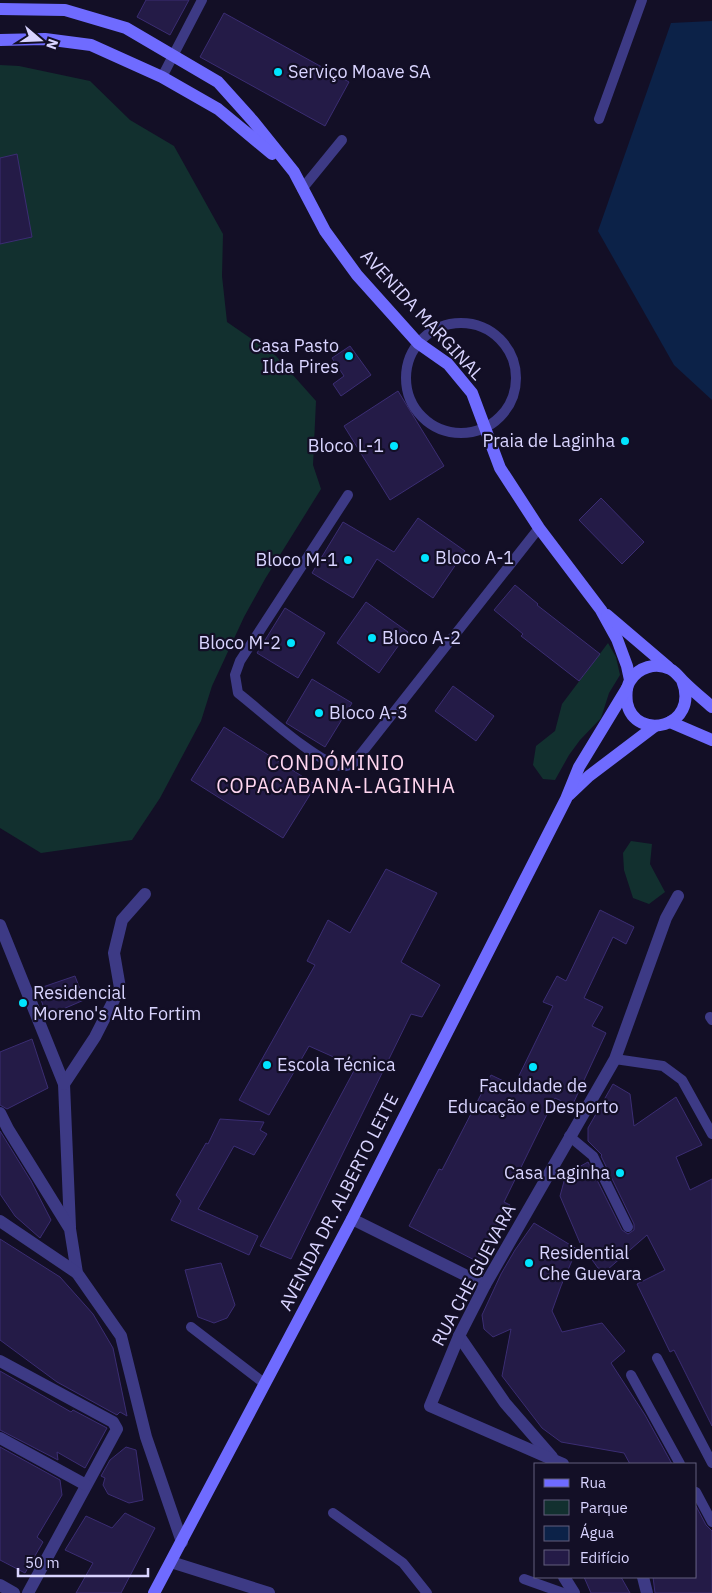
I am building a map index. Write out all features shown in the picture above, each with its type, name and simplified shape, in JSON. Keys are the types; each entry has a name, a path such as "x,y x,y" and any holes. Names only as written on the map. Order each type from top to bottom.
{"street":[{"name":"AVENIDA MARGINAL","path":"0,9 64,10 126,28 218,82 253,121 294,172 325,231 357,275 418,343 448,364 472,393 500,468 539,528 601,610 617,639 627,666 628,684"},
{"name":"AVENIDA MARGINAL","path":"0,40 45,38 92,45 162,77 218,109 294,172"},
{"name":"AVENIDA MARGINAL","path":"601,610 670,669"},
{"path":"682,680 686,690 686,699 678,717 670,722 655,726 638,720 632,714 628,706 628,684 636,673 652,666 670,669 712,707"},
{"name":"AVENIDA DR. ALBERTO LEITE","path":"154,1593 352,1219 566,799 579,766 628,684"},
{"path":"670,722 712,740"},
{"name":"AVENIDA DR. ALBERTO LEITE","path":"566,799 589,776 655,726"},
{"path":"64,1084 95,1037 120,988 114,953 122,920 145,894"},
{"name":"RUA CHE GUEVARA","path":"559,1462 430,1406 459,1336 485,1285 615,1059 666,918 678,896"},
{"path":"0,925 64,1084 70,1229 77,1273"},
{"path":"0,1113 70,1229"},
{"path":"352,1219 485,1285"},
{"path":"0,1221 77,1273 121,1336 146,1438 182,1542"},
{"path":"459,1336 505,1403 559,1462"},
{"path":"0,1361 113,1422 117,1429 28,1593"},
{"path":"0,1438 86,1485"},
{"path":"171,1562 268,1593"},
{"path":"565,1578 574,1593"},
{"path":"643,1578 647,1593"},
{"path":"0,1585 14,1593"}],"lane":[{"path":"162,77 202,0"},
{"path":"599,119 642,0"},
{"path":"302,189 342,140"},
{"path":"458,322 473,324 491,331 505,344 514,361 517,381 506,411 486,427 460,434 439,430 422,419 410,402 406,382 408,361 418,343 430,332 458,322"},
{"path":"348,495 240,661 235,675 238,693 312,752 335,765 344,767 352,764 539,528"},
{"path":"615,1059 663,1066 682,1080 712,1134"},
{"path":"570,1136 593,1156 628,1227"},
{"path":"191,1326 264,1383"},
{"path":"657,1358 712,1463"},
{"path":"631,1374 679,1463"},
{"path":"697,1494 712,1522"},
{"path":"333,1513 403,1563 427,1593"},
{"path":"524,1579 563,1593"}],"green space":[{"path":"0,65 19,66 90,81 130,120 174,146 223,234 222,276 227,322 276,356 316,401 313,465 321,489 265,579 244,617 212,686 201,721 160,798 132,840 41,853 0,828"},
{"path":"608,643 616,657 620,675 609,693 601,718 580,740 555,780 543,779 533,765 536,746 555,731 562,704"},
{"path":"631,841 652,844 650,864 665,892 649,904 633,898 624,870 623,853"}],"water":[{"path":"712,21 712,400 674,365 598,231 671,23"}],"building":[{"path":"146,0 189,0 170,35 137,17"},
{"name":"Serviço Moave SA","path":"224,13 349,82 325,126 200,57"},
{"path":"17,154 32,237 0,244 0,158"},
{"path":"350,346 371,375 341,396 333,384 344,376 332,358"},
{"name":"Bloco L-1","path":"398,391 444,466 390,500 344,426"},
{"path":"601,498 644,542 622,564 579,520"},
{"path":"418,518 465,551 433,598 377,559 353,598 312,573 343,522 394,552"},
{"path":"515,585 537,605 600,654 579,681 521,636 523,634 494,610"},
{"name":"Bloco A-2","path":"366,602 408,632 379,673 337,643"},
{"name":"Bloco M-2","path":"285,608 325,633 298,678 257,653"},
{"name":"Bloco A-3","path":"312,679 352,703 325,747 286,723"},
{"path":"453,686 494,716 476,741 435,711"},
{"path":"224,727 316,785 283,838 191,780"},
{"path":"386,869 437,893 401,962 440,985 422,1017 411,1014 291,1259 260,1246 356,1067 309,1046 269,1115 239,1100 315,965 307,961 328,920 350,933"},
{"path":"600,910 634,927 626,944 613,937 584,998 603,1007 592,1026 606,1033 572,1106 555,1098 504,1202 510,1205 480,1263 409,1226 439,1169 442,1170 491,1075 514,1086 553,1006 543,1002 557,976 566,981"},
{"path":"75,976 84,1000 47,1016 37,989"},
{"path":"32,1039 48,1088 7,1109 0,1105 0,1052"},
{"path":"613,1084 630,1094 634,1126 676,1097 702,1145 676,1157 690,1190 712,1179 712,1426 674,1350 670,1352 637,1284 665,1270 647,1235 607,1270 598,1268 580,1243 560,1196 566,1174 588,1162 622,1230 628,1234 634,1230 634,1224 602,1155 588,1141 588,1128"},
{"path":"220,1119 264,1122 260,1130 267,1134 254,1155 234,1146 198,1209 258,1236 249,1255 171,1220 181,1201 176,1195 206,1143 208,1144"},
{"path":"0,1131 31,1181 51,1220 40,1238 15,1216 0,1194"},
{"path":"534,1223 577,1249 552,1311 562,1332 602,1323 625,1351 611,1363 645,1415 671,1463 629,1463 624,1453 561,1442 542,1428 502,1376 511,1329 493,1337 484,1329 482,1315 501,1274"},
{"path":"0,1239 60,1277 93,1314 113,1348 127,1416 120,1412 117,1415 57,1382 0,1340"},
{"path":"221,1263 235,1305 227,1318 214,1323 198,1317 185,1270"},
{"path":"0,1371 71,1412 73,1410 107,1428 85,1468 57,1452 58,1460 0,1430"},
{"path":"0,1447 60,1480 62,1495 37,1537 43,1542 25,1573 0,1560"},
{"path":"126,1447 136,1450 143,1500 129,1503 108,1494 103,1485 105,1478 101,1476 110,1460"},
{"path":"697,1508 706,1525 712,1531 712,1593 655,1593 653,1578 697,1578"},
{"path":"125,1513 155,1528 121,1593 76,1593 93,1563 65,1550 86,1516 112,1528"},
{"path":"584,1578 622,1578 630,1593 591,1593"}],"place":[{"name":"Serviço Moave SA","path":"278,72"},
{"name":"Casa Pasto Ilda Pires","path":"349,356"},
{"name":"Praia de Laginha","path":"625,441"},
{"name":"Bloco L-1","path":"394,446"},
{"name":"Bloco A-1","path":"425,558"},
{"name":"Bloco M-1","path":"348,560"},
{"name":"Bloco A-2","path":"372,638"},
{"name":"Bloco M-2","path":"291,643"},
{"name":"Bloco A-3","path":"319,713"},
{"name":"Residencial Moreno's Alto Fortim","path":"23,1003"},
{"name":"Escola Técnica","path":"267,1065"},
{"name":"Faculdade de Educação e Desporto","path":"533,1067"},
{"name":"Casa Laginha","path":"620,1173"},
{"name":"Residential Che Guevara","path":"529,1263"}],"district":[{"name":"CONDÓMINIO COPACABANA-LAGINHA","path":"336,774"}]}
